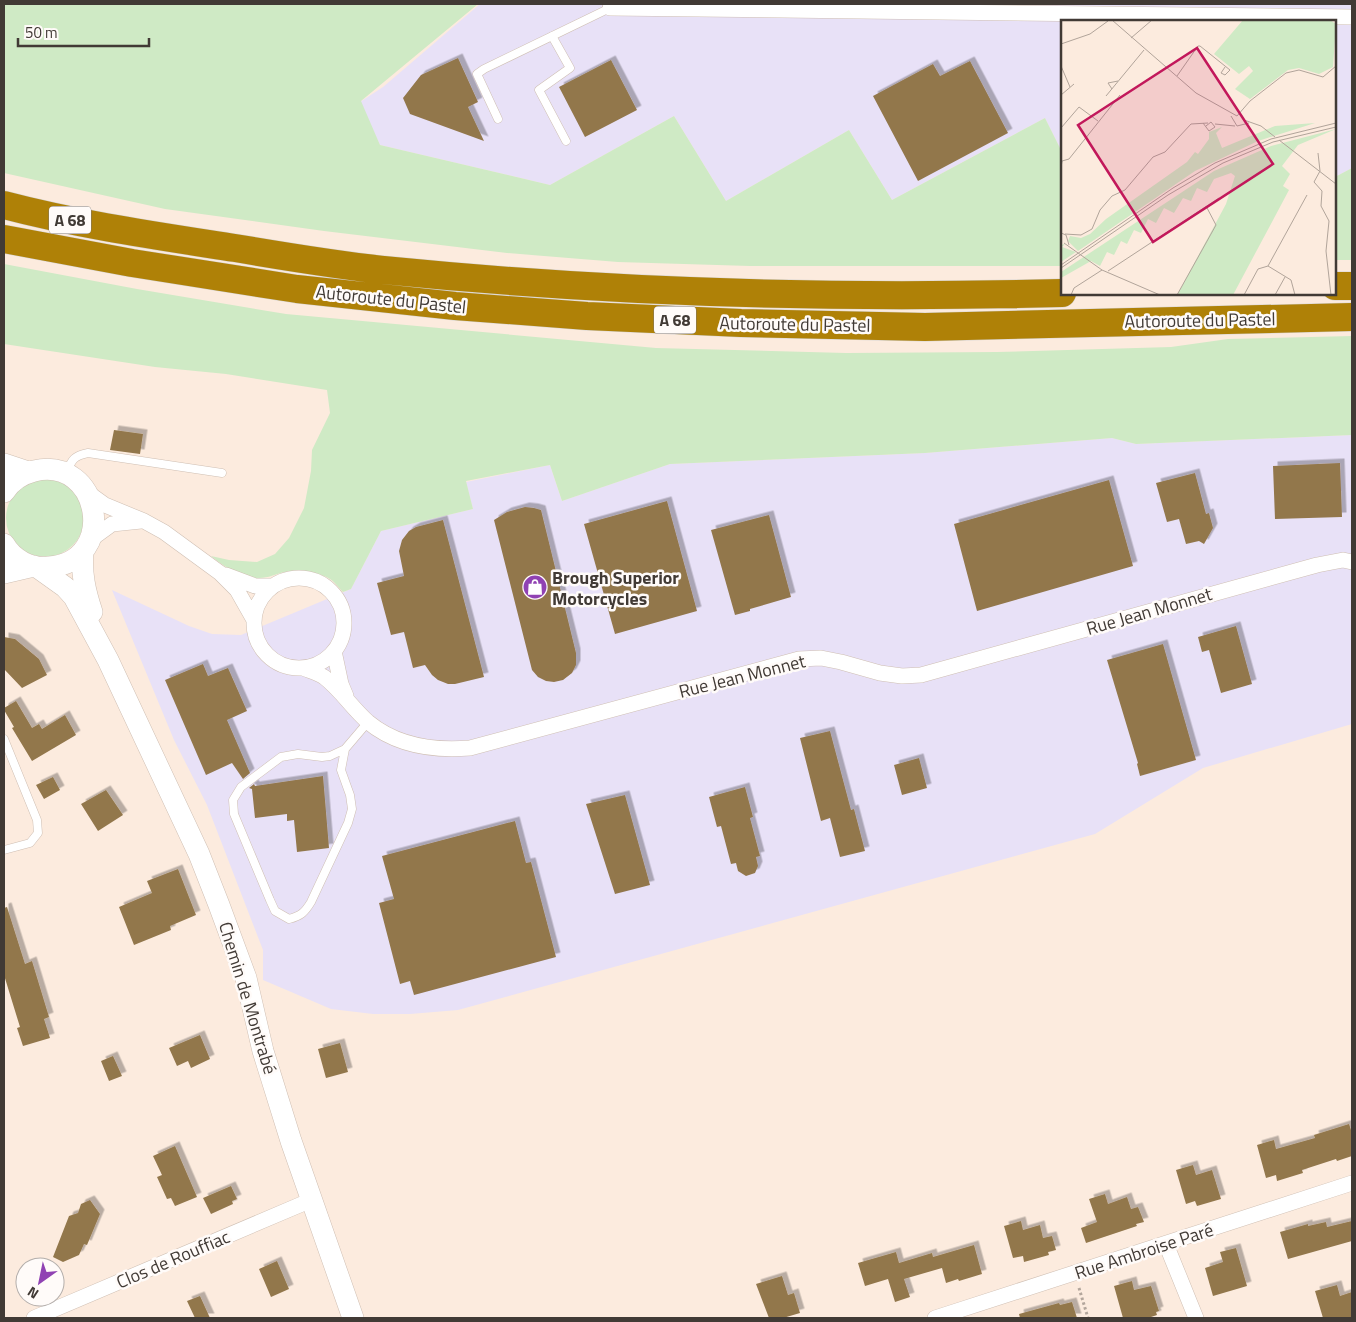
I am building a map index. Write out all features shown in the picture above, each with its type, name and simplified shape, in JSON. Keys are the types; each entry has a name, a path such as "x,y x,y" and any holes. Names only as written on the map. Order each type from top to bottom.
{"highway":[{"name":"Autoroute du Pastel","path":"4,205 138,233 393,271 626,288 792,295 1061,293"},
{"name":"Autoroute du Pastel","path":"4,239 132,263 297,289 454,306 588,316 741,323 925,327 1352,317"},
{"path":"1336,286 1352,286"}],"street":[{"path":"610,8 752,7 1352,17"},
{"path":"4,464 28,472"},
{"path":"4,492 12,482 28,472 51,470 74,478 87,492 106,505 144,521 180,543 220,572 237,590 254,620"},
{"name":"Chemin de Montrabé","path":"87,492 94,511 93,530 86,545 82,565 84,589 108,660"},
{"path":"4,573 35,567 45,568 62,565 77,557 86,545 112,524 144,521"},
{"name":"Chemin de Montrabé","path":"4,544 23,563 35,567 66,586 74,597 108,660 199,854 246,978 263,1050 280,1105 353,1318"},
{"name":"Rue Jean Monnet","path":"303,668 322,676 368,722 392,737 417,746 445,750 470,748 799,659 821,658 880,673 902,676 921,675 1317,564 1343,560 1352,562"},
{"path":"220,572 254,586 273,586 295,578 307,579 323,585 336,596 344,618 344,630 334,651 320,663 303,668 292,667 281,664 264,651 255,631 254,620 260,601 273,586"},
{"name":"Rue Jean Monnet","path":"334,651 341,684 348,700"},
{"name":"Rue Ambroise Paré","path":"935,1318 1352,1184"},
{"name":"Clos de Rouffiac","path":"34,1318 312,1201"},
{"path":"1166,1244 1196,1318"}],"lane":[{"path":"498,119 476,74 610,8"},
{"path":"552,36 570,68 540,90 566,141"},
{"path":"66,474 72,459 80,454 88,453 222,472"},
{"path":"345,749 341,770 350,795 352,809 348,823 311,902 304,913 289,919 275,910 270,900 237,820 233,800 241,787 281,757 298,754 330,756 345,749 368,722"},
{"path":"4,739 37,820 38,833 30,843 4,850"}],"path":[{"path":"1074,1273 1088,1318"}],"shaded area":[{"path":"480,4 1352,4 1352,168 1336,176 1336,20 1061,20 1061,150 1045,118 892,200 849,130 726,201 674,116 550,185 380,145 360,102 383,87"},
{"path":"1352,435 1352,724 1203,768 1095,834 458,1010 410,1014 373,1014 331,1009 263,980 263,950 207,805 174,740 112,590 189,626 212,634 241,635 351,589 381,531 473,509 466,482 550,465 562,501 670,464 925,453 1112,438 1136,444"}],"green space":[{"path":"4,4 478,4 361,101 380,145 550,185 674,116 726,201 849,130 892,200 1045,118 1061,150 1061,266 750,266 618,262 507,253 324,231 165,209 4,173"},
{"path":"1352,168 1352,260 1336,260 1336,176"},
{"path":"4,264 286,314 656,348 846,353 997,352 1171,347 1228,339 1352,336 1352,435 1136,444 1112,438 925,453 670,464 562,501 550,465 466,481 473,509 381,531 351,589 343,592 330,579 314,573 290,571 266,577 252,578 233,571 211,556 229,560 257,562 275,554 289,538 304,508 311,471 312,450 330,413 327,390 226,374 155,367 4,344"},
{"path":"45,479 60,482 77,496 81,503 84,518 81,533 67,550 60,554 45,557 30,554 13,540 9,533 6,518 9,503 23,486 30,482"}],"building":[{"path":"458,58 478,102 468,107 484,141 410,114 403,98 421,75"},
{"path":"611,60 637,110 585,137 559,87"},
{"path":"970,61 1008,133 918,181 873,96 933,64 940,76"},
{"path":"114,430 143,434 140,454 110,450"},
{"path":"1340,463 1342,517 1275,519 1273,466"},
{"path":"1195,473 1206,514 1209,513 1213,528 1204,544 1199,541 1186,544 1179,519 1167,522 1156,483"},
{"path":"1109,480 1133,566 977,611 954,524"},
{"path":"667,501 697,611 615,634 584,524"},
{"name":"Brough Superior Motorcycles","path":"525,507 541,510 576,653 576,665 572,673 563,680 554,682 538,677 532,670 494,520 507,512"},
{"path":"769,515 791,597 735,615 711,530"},
{"path":"443,520 484,677 455,684 448,684 438,680 425,665 413,668 404,632 391,635 377,583 404,576 399,551 402,540 409,531 416,527"},
{"path":"1236,626 1252,684 1221,693 1209,650 1202,652 1198,637"},
{"path":"4,637 15,639 39,659 47,675 22,688 4,669"},
{"path":"1163,644 1196,760 1140,776 1138,763 1107,660"},
{"path":"203,664 208,676 228,668 247,711 227,720 250,773 243,779 232,763 206,775 165,680"},
{"path":"16,701 32,728 39,724 42,729 65,715 76,735 32,761 12,728 14,727 4,710 4,708"},
{"path":"830,731 851,810 854,809 865,851 840,857 830,818 821,821 800,738"},
{"path":"919,758 927,788 902,795 894,765"},
{"path":"323,776 329,848 297,852 294,820 287,821 287,814 255,818 252,789 249,788 254,784 255,786"},
{"path":"53,777 60,790 44,799 36,785"},
{"path":"745,787 753,817 750,818 760,856 756,857 758,866 755,873 746,876 738,871 736,863 731,864 721,826 717,827 709,797"},
{"path":"106,790 123,815 98,831 81,804"},
{"path":"625,795 650,885 615,894 586,804"},
{"path":"515,821 526,863 531,862 556,957 414,995 410,981 400,984 379,903 394,899 382,856"},
{"path":"178,869 196,915 170,926 171,930 134,945 119,907 152,893 147,881"},
{"path":"7,907 25,964 32,961 49,1017 44,1019 50,1038 23,1046 17,1028 20,1027 4,975 4,908"},
{"path":"200,1035 210,1059 191,1068 188,1061 177,1066 169,1048"},
{"path":"340,1043 348,1072 326,1078 318,1049"},
{"path":"113,1056 122,1076 109,1081 101,1061"},
{"path":"1349,1124 1352,1133 1352,1156 1302,1170 1303,1173 1277,1181 1276,1175 1266,1178 1257,1145 1274,1140 1276,1149 1315,1138 1314,1135"},
{"path":"175,1146 197,1197 175,1206 171,1198 167,1199 157,1177 162,1175 153,1156"},
{"path":"1193,1165 1196,1175 1212,1170 1221,1199 1197,1206 1195,1201 1186,1204 1176,1170"},
{"path":"231,1186 237,1199 232,1201 233,1204 211,1214 203,1198"},
{"path":"1105,1194 1108,1204 1127,1197 1131,1209 1138,1207 1144,1222 1086,1243 1081,1228 1097,1222 1089,1199"},
{"path":"90,1200 100,1214 87,1245 84,1244 79,1255 65,1261 65,1257 53,1257 69,1216 78,1213 81,1204"},
{"path":"1021,1221 1023,1230 1040,1225 1043,1238 1052,1236 1056,1250 1048,1252 1049,1255 1024,1262 1023,1256 1013,1258 1004,1226"},
{"path":"1352,1221 1352,1241 1288,1259 1280,1232 1308,1224 1308,1226 1326,1222 1327,1227"},
{"path":"974,1245 982,1274 946,1283 942,1268 904,1279 910,1297 895,1302 888,1279 865,1286 858,1263 896,1252 899,1263 932,1253 933,1257"},
{"path":"1236,1248 1247,1286 1213,1296 1205,1268 1223,1262 1220,1252"},
{"path":"277,1261 289,1289 271,1297 259,1269"},
{"path":"782,1276 788,1295 794,1293 800,1313 783,1318 769,1318 756,1284"},
{"path":"1132,1281 1134,1290 1151,1286 1159,1311 1156,1312 1157,1315 1148,1318 1123,1318 1114,1286"},
{"path":"1337,1285 1340,1296 1352,1292 1352,1318 1323,1318 1315,1291"},
{"path":"200,1296 210,1318 195,1318 187,1301"},
{"path":"1072,1302 1077,1318 1020,1318 1019,1314 1059,1303 1060,1305"}],"place":[{"name":"Brough Superior Motorcycles","path":"535,587"}]}
